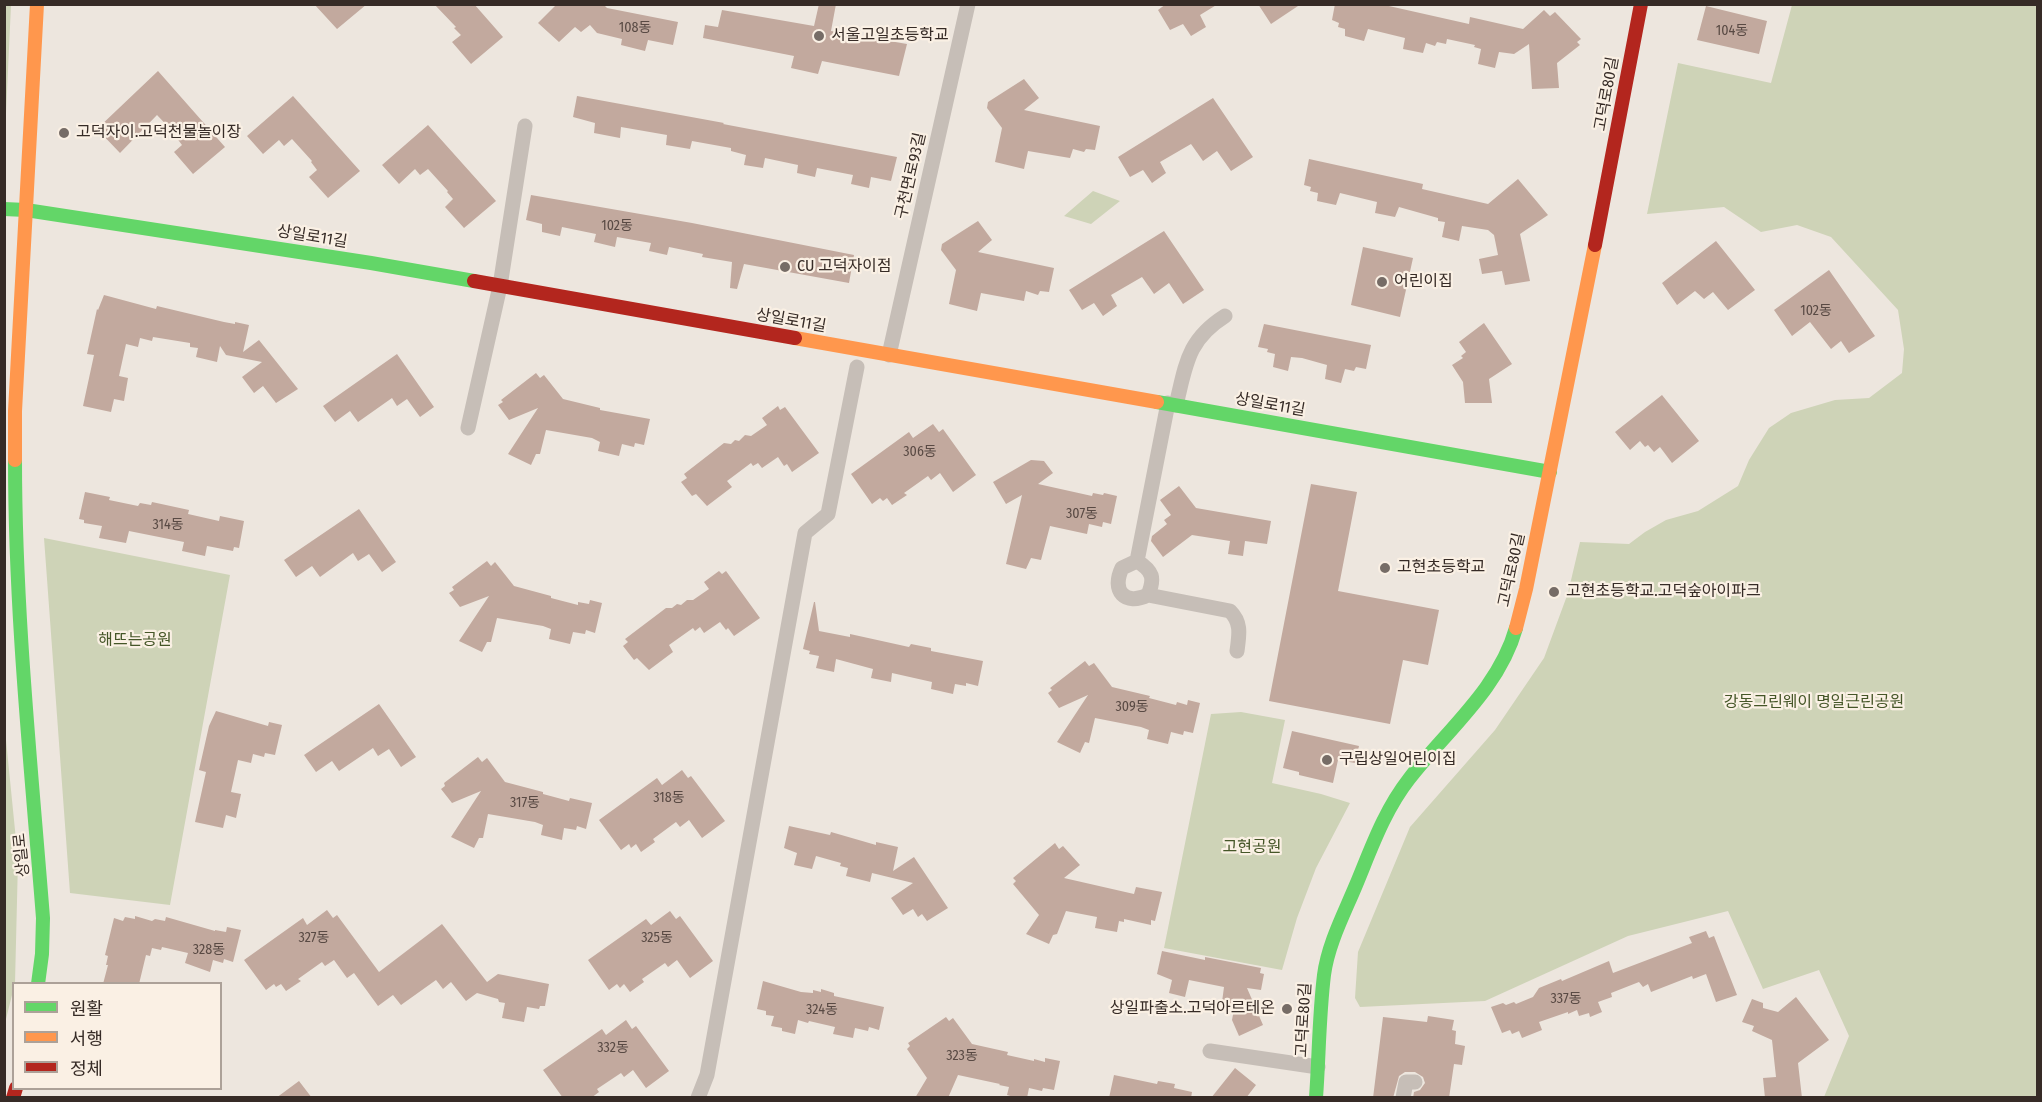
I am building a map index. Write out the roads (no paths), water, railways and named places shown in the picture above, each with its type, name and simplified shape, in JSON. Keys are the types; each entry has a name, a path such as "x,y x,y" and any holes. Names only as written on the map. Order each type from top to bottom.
{"street":[{"name":"상일로","path":"37,4 15,411 15,532 21,642 43,907 42,954 38,982"},
{"name":"구천면로93길","path":"889,355 968,4"},
{"name":"고덕로80길","path":"1316,1098 1324,973 1334,936 1387,812 1408,780 1475,702 1510,648 1526,589 1550,472 1641,4"},
{"path":"468,428 501,286 525,126"},
{"name":"상일로11길","path":"4,208 371,263 1550,472"},
{"path":"1137,561 1172,404 1194,344 1211,325 1224,316"},
{"path":"698,1098 707,1075 805,533 828,514 856,367"},
{"path":"1137,561 1122,568 1116,579 1119,590 1128,598 1138,600 1148,595 1230,611 1236,617 1240,630 1237,651"},
{"path":"1137,561 1151,574 1153,584 1148,595"},
{"path":"1210,1051 1318,1067"},
{"path":"1403,1098 1406,1082 1415,1082"}],"place":[{"name":"서울고일초등학교","path":"819,36"},
{"name":"고덕자이.고덕천물놀이장","path":"64,133"},
{"name":"CU 고덕자이점","path":"785,267"},
{"name":"어린이집","path":"1382,282"},
{"name":"고현초등학교","path":"1385,568"},
{"name":"고현초등학교.고덕숲아이파크","path":"1554,592"},
{"name":"구립상일어린이집","path":"1327,760"},
{"name":"상일파출소.고덕아르테온","path":"1287,1009"}],"park label":[{"name":"해뜨는공원","path":"135,641"},
{"name":"강동그린웨이 명일근린공원","path":"1814,703"},
{"name":"고현공원","path":"1252,848"}]}
